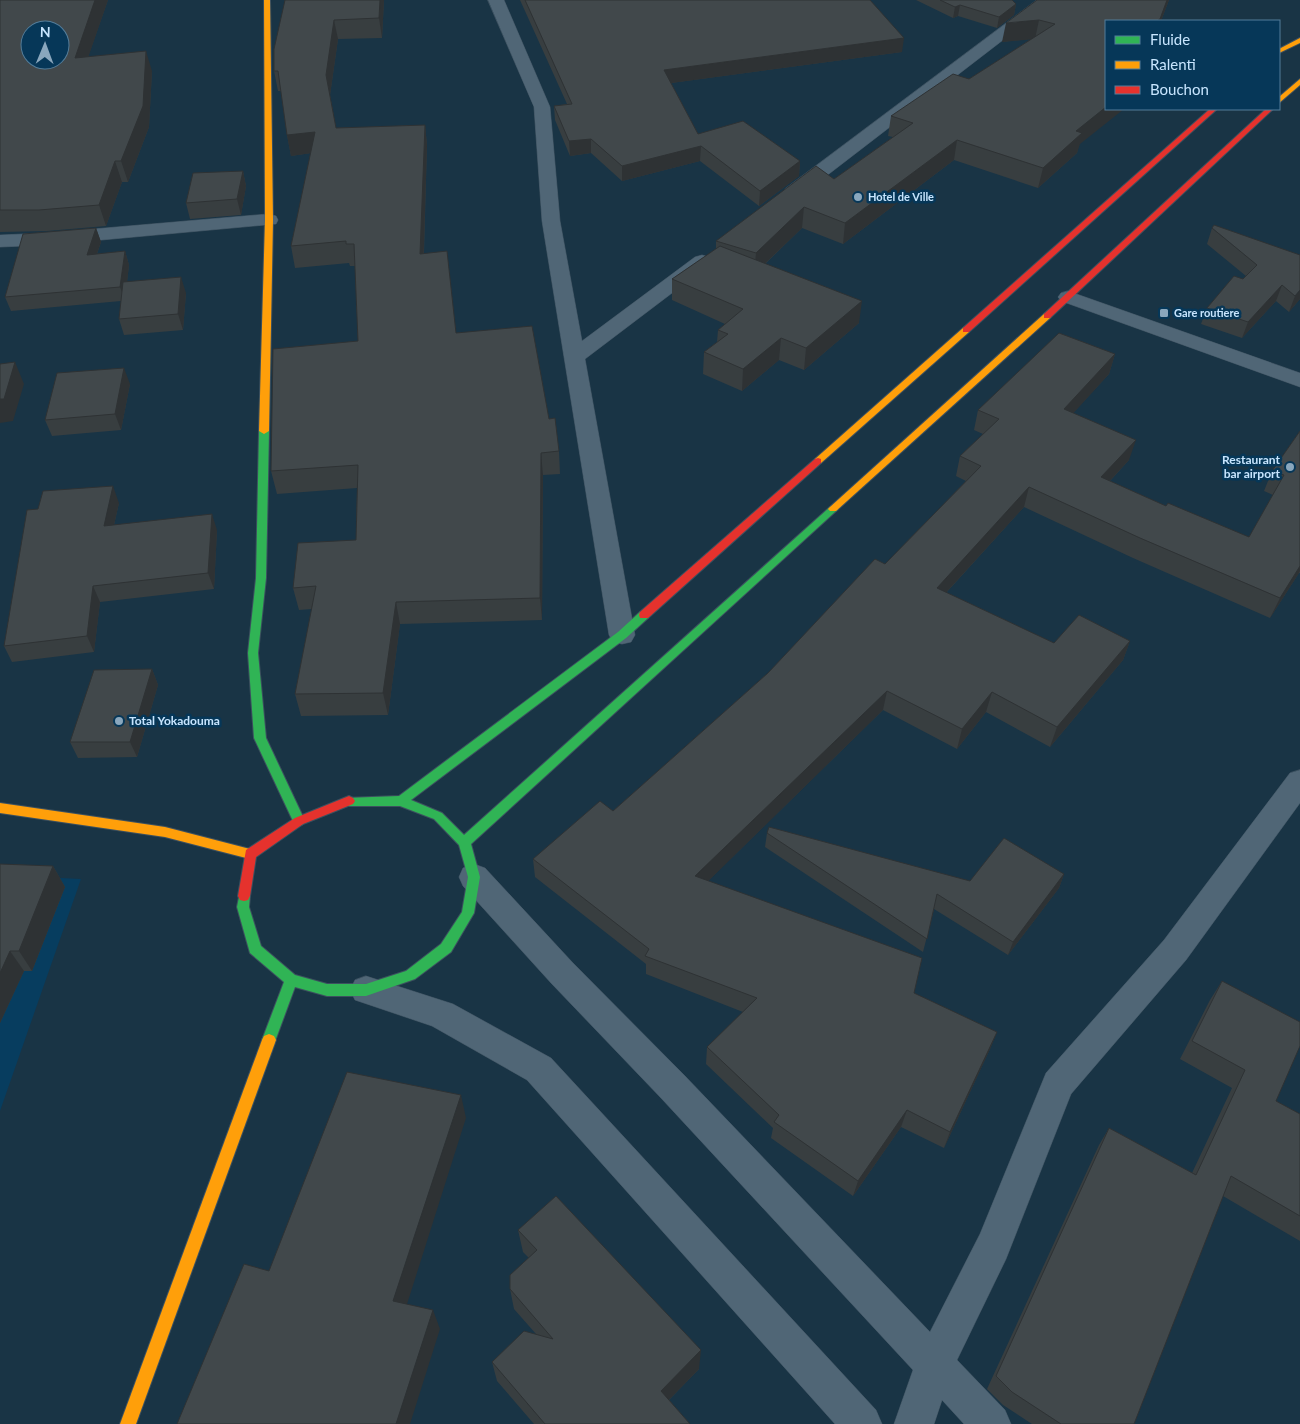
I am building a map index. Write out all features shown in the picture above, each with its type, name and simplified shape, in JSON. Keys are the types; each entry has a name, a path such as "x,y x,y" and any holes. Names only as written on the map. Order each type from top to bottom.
{"main road":[{"path":"267,0 269,220 261,578 253,653 260,738 299,820"},
{"path":"1280,50 1300,40"},
{"path":"1280,100 1300,81"},
{"path":"401,802 622,635 1213,110"},
{"path":"464,843 1068,297 1269,110"},
{"path":"349,801 401,802 438,816 464,843 474,877 468,914 446,948 410,975 366,990 327,990 290,980 255,949 243,907 250,854 299,820 349,801"},
{"path":"0,808 165,832 250,854"},
{"path":"128,1424 290,980"}],"street":[{"path":"496,0 542,107 552,221 622,635"},
{"path":"780,202 1047,0"},
{"path":"0,241 47,239 269,220"},
{"path":"576,356 717,249"},
{"path":"1068,297 1300,380"},
{"path":"914,1424 934,1366 993,1246 1058,1084 1175,950 1300,781"},
{"path":"474,877 562,973 673,1087 934,1366 991,1424"},
{"path":"366,990 441,1014 539,1069 862,1424"}],"shaded area":[{"path":"0,875 81,879 0,1111"}],"building":[{"path":"0,0 95,0 75,58 146,51 143,106 121,161 115,161 99,205 39,210 0,210"},
{"path":"285,0 380,0 379,18 334,20 326,75 336,128 425,125 420,254 447,251 456,333 532,326 549,419 555,418 559,451 541,453 540,598 396,602 383,693 295,694 316,586 293,588 298,543 356,540 358,465 271,471 273,349 358,341 354,244 346,244 346,241 291,246 315,132 287,135 278,71 274,71 274,49"},
{"path":"525,0 870,0 904,38 664,70 698,134 743,121 800,161 760,191 701,146 622,166 591,139 569,141 554,106 572,104"},
{"path":"940,0 1012,0 1016,4 999,17 960,5 955,7"},
{"path":"1037,0 1167,0 1158,20 1105,20 1105,108 1076,131 1082,133 1043,168 957,140 845,223 804,207 756,253 716,241 816,166 834,179 913,123 891,116 953,74 969,79 1055,24 1039,20 1006,23"},
{"path":"243,171 237,199 186,203 193,173"},
{"path":"1214,225 1300,255 1300,290 1295,296 1282,285 1248,322 1207,308 1234,276 1243,279 1257,265 1212,228"},
{"path":"96,228 87,255 125,251 120,287 5,297 23,234"},
{"path":"720,246 862,301 806,348 781,338 743,369 704,352 728,334 718,330 743,309 672,279"},
{"path":"181,277 178,314 119,319 123,282"},
{"path":"1059,333 1115,354 1064,409 1136,440 1101,477 1166,506 1168,503 1249,537 1284,475 1272,471 1300,431 1300,566 1280,598 1140,538 1029,487 937,588 1054,643 1079,615 1130,641 1057,727 992,692 962,729 887,691 695,876 922,958 914,993 997,1032 950,1132 907,1110 858,1181 774,1122 779,1115 707,1047 757,998 645,956 649,949 533,859 600,801 613,811 768,673 875,559 885,564 981,466 960,456 999,419 978,410"},
{"path":"15,362 4,399 0,399 0,364"},
{"path":"124,368 115,414 45,420 57,373"},
{"path":"113,486 104,526 212,514 208,573 93,586 87,636 4,646 27,510 38,509 43,491"},
{"name":"Total Yokadouma","path":"152,669 130,742 70,742 94,670"},
{"path":"769,827 970,881 1004,838 1064,874 1013,942 937,894 927,939 767,833"},
{"path":"0,864 53,866 19,951 10,951 0,973"},
{"path":"1222,981 1300,1022 1300,1046 1276,1101 1300,1114 1300,1216 1231,1176 1134,1424 1061,1424 1012,1392 996,1376 1109,1128 1196,1175 1245,1070 1192,1041"},
{"path":"347,1072 461,1095 393,1301 433,1310 396,1424 177,1424 244,1264 269,1271"},
{"path":"556,1196 701,1350 661,1391 690,1424 545,1424 492,1362 524,1331 553,1339 510,1289 510,1275 537,1250 518,1230"}],"traffic: fast":[{"path":"264,431 261,578 253,653 260,738 299,821"},
{"path":"464,843 833,509"},
{"path":"401,801 622,635 644,615"},
{"path":"244,896 243,907 255,949 291,980 327,990 366,990 410,975 446,948 468,913 474,877 464,843 438,816 401,801 349,801"},
{"path":"269,1040 291,980"}],"traffic: slow":[{"path":"264,431 269,220 267,0"},
{"path":"1280,50 1300,40"},
{"path":"1280,100 1300,81"},
{"path":"833,509 1047,316"},
{"path":"818,461 966,330"},
{"path":"0,808 165,832 250,854"},
{"path":"128,1424 269,1040"}],"traffic: jam":[{"path":"966,330 1213,110"},
{"path":"1047,316 1269,110"},
{"path":"644,615 818,461"},
{"path":"244,896 250,854 299,821 349,801"}],"place":[{"name":"Hotel de Ville","path":"858,197"},
{"name":"Gare routiere","path":"1164,313"},
{"name":"Restaurant bar airport","path":"1290,467"},
{"name":"Total Yokadouma","path":"119,721"}]}
